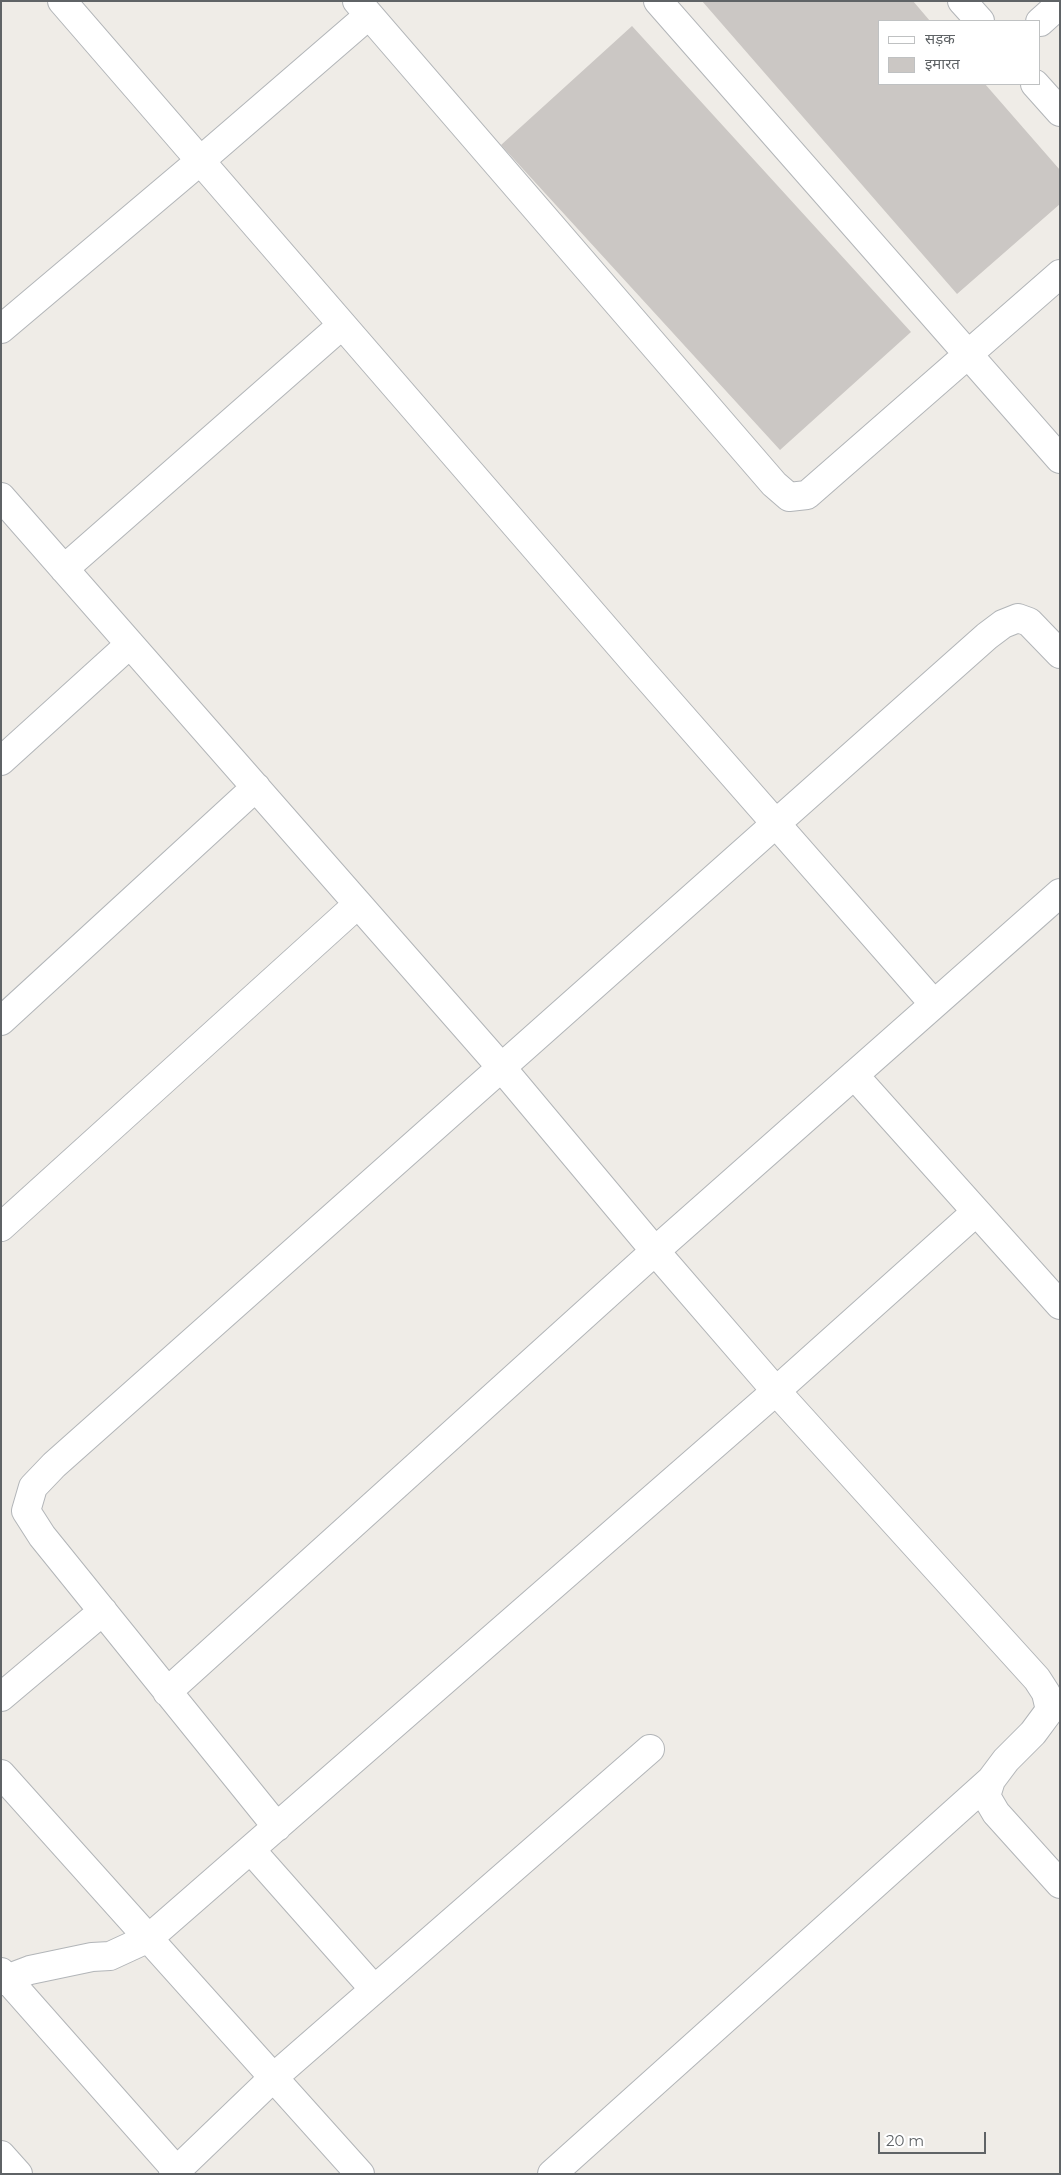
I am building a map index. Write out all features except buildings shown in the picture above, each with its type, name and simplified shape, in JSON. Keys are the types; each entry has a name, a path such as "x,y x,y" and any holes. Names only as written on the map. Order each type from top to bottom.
{"street":[{"path":"62,1 934,1004"},
{"path":"658,1 1060,459"},
{"path":"962,1 979,20"},
{"path":"1041,21 1060,4"},
{"path":"1,329 200,162 363,8 767,476 789,496 807,496 1060,274"},
{"path":"1036,85 1060,112"},
{"path":"64,569 342,325"},
{"path":"1,497 501,1067 655,1251 776,1391 1036,1679 1046,1693 1050,1710 1033,1733 1006,1760 991,1780 552,2174"},
{"path":"277,1826 42,1536 26,1511 33,1487 54,1465 501,1067 1003,624 1018,618 1029,622 1060,654"},
{"path":"1,761 130,644"},
{"path":"1,1021 256,787"},
{"path":"168,1692 655,1251 1060,893"},
{"path":"1,1227 358,904"},
{"path":"854,1075 1060,1305"},
{"path":"650,1749 274,2077 175,2172 3,1977 92,1957 110,1956 149,1938 776,1391 976,1212"},
{"path":"1,1697 102,1611"},
{"path":"1,1774 360,2174"},
{"path":"991,1780 986,1796 996,1813 1060,1884"},
{"path":"251,1850 374,1989"},
{"path":"1,2155 18,2174"}]}
